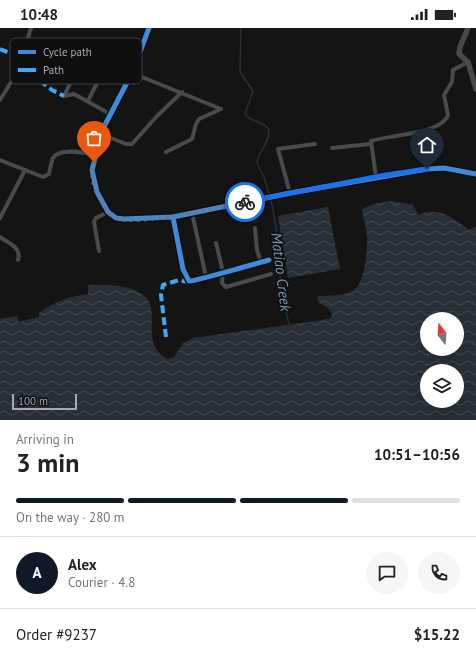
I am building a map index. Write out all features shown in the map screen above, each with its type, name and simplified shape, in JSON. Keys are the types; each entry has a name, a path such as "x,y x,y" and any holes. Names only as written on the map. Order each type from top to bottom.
{"street":[{"path":"28,38 31,28"},
{"path":"142,47 149,28"},
{"path":"468,28 460,47 459,54 468,62 476,89"},
{"path":"332,148 370,144 373,140 396,137 437,125 445,121 448,115 444,95 451,84 453,70 468,62"},
{"path":"142,77 221,109 199,119 192,139 166,152"},
{"path":"0,100 10,84"},
{"path":"70,84 64,96 74,94 110,114"},
{"path":"88,101 96,84"},
{"path":"126,84 95,144 96,155 92,170 93,181 108,212 116,218 124,220 173,217 376,177 444,168 476,174"},
{"path":"101,134 126,144 132,144 157,116 182,92"},
{"path":"290,193 278,149 316,144"},
{"path":"370,144 376,177"},
{"path":"0,160 41,177 49,174 54,158 57,154 79,152 96,155"},
{"path":"0,218 25,170"},
{"path":"99,251 94,222 96,218 108,212"},
{"path":"192,213 206,277"},
{"path":"173,217 183,269 186,277 192,282 268,260"},
{"path":"255,228 257,250 261,262"},
{"path":"0,237 17,249 19,255 18,260"},
{"path":"216,243 223,272 222,283 230,287 270,274"}],"water":[{"path":"391,201 413,205 418,215 433,212 445,215 457,221 469,230 476,226 476,420 0,420 0,319 17,316 19,322 39,317 39,313 56,303 75,296 88,294 88,285 114,285 124,287 141,294 148,299 152,314 153,343 156,349 168,359 174,357 183,343 193,338 331,318 332,314 327,307 319,303 317,298 320,296 351,292 356,288 363,275 366,259 367,237 362,209 374,204"},
{"path":"328,207 340,269 288,278 278,216"}],"waterway":[{"name":"Matiao Creek","path":"241,28 240,72 253,91 245,114 250,119 264,125 269,130 268,139 259,155 257,163 264,177 272,205 278,238 281,292 289,324"}],"marked path":[{"path":"0,49 10,53"},
{"path":"44,84 64,96"},
{"path":"166,337 161,295 163,285 179,280 191,283"}],"cycle path":[{"path":"142,47 149,28"},
{"path":"126,84 95,144 96,155 92,170 97,192 108,212 116,218 173,217 290,193 427,169 444,168 476,174"},
{"path":"173,217 183,269 189,281 213,276 269,260"}],"way so far":[{"path":"94,162 92,170 93,181 97,192 108,212 116,218 124,220 173,217 245,202"}],"route":[{"path":"245,202 386,175 427,169"}]}
